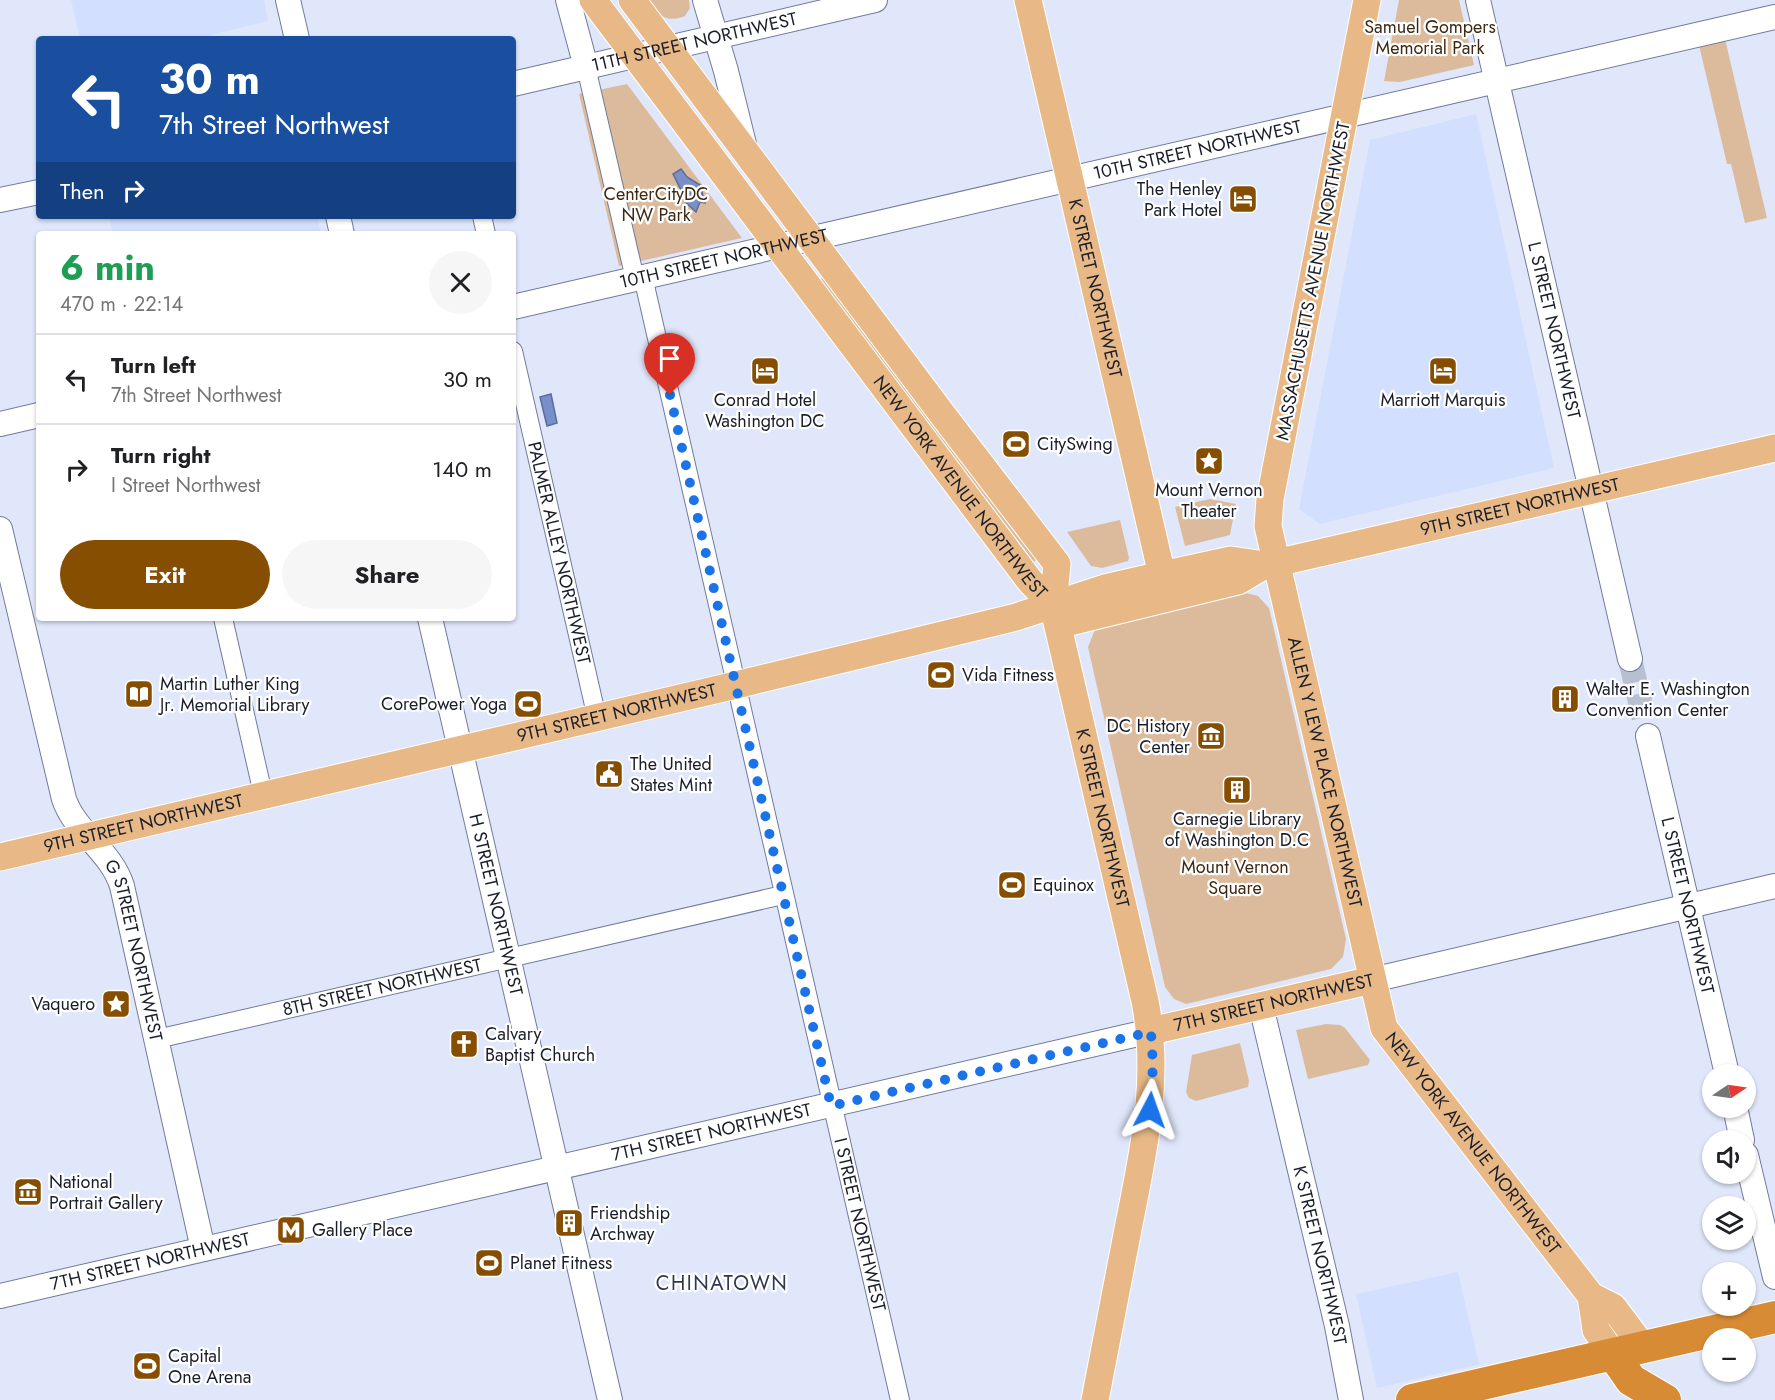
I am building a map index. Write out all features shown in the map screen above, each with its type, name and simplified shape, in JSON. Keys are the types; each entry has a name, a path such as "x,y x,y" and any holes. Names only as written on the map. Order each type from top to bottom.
{"highway":[{"path":"1412,1400 1775,1317"},
{"name":"NEW YORK AVENUE NORTHWEST","path":"1643,1347 1661,1371 1667,1400"},
{"name":"NEW YORK AVENUE NORTHWEST","path":"1613,1354 1631,1380 1667,1400"}],"main road":[{"path":"288,0 296,36"},
{"path":"568,0 585,67"},
{"name":"NEW YORK AVENUE NORTHWEST","path":"593,0 1056,615"},
{"name":"NEW YORK AVENUE NORTHWEST","path":"632,0 1057,564 1056,615"},
{"path":"705,0 745,151"},
{"name":"11TH STREET NORTHWEST","path":"516,83 875,0"},
{"name":"K STREET NORTHWEST","path":"1028,0 1162,575"},
{"name":"L STREET NORTHWEST","path":"1478,0 1630,659"},
{"name":"MASSACHUSETTS AVENUE NORTHWEST","path":"1270,564 1268,510 1345,116 1362,8"},
{"name":"10TH STREET NORTHWEST","path":"516,306 1775,18"},
{"path":"0,200 36,193"},
{"path":"0,424 36,416"},
{"name":"9TH STREET NORTHWEST","path":"0,857 263,794 736,686 1056,615 1238,581 1270,564 1775,448"},
{"name":"G STREET NORTHWEST","path":"0,529 67,808 118,875 203,1249"},
{"name":"9TH STREET NORTHWEST","path":"1056,615 1105,588 1231,560 1270,564"},
{"name":"ALLEN Y LEW PLACE NORTHWEST","path":"1270,564 1372,980"},
{"name":"K STREET NORTHWEST","path":"1056,615 1151,1032"},
{"name":"H STREET NORTHWEST","path":"431,621 610,1400"},
{"name":"L STREET NORTHWEST","path":"1648,736 1725,1064"},
{"name":"7TH STREET NORTHWEST","path":"0,1296 831,1106 1775,886"},
{"name":"NEW YORK AVENUE NORTHWEST","path":"1372,980 1384,1028 1392,1041 1591,1296 1613,1307 1643,1347"},
{"name":"K STREET NORTHWEST","path":"1261,1006 1334,1315 1351,1400"},
{"path":"1095,1400 1147,1133 1152,1088 1151,1032"},
{"path":"1753,1184 1775,1277"},
{"name":"NEW YORK AVENUE NORTHWEST","path":"1591,1296 1596,1330 1613,1354"}],"street":[{"name":"I STREET NORTHWEST","path":"585,67 639,278 736,686 900,1400"},
{"name":"PALMER ALLEY NORTHWEST","path":"516,364 597,718"},
{"path":"223,621 263,794"},
{"name":"8TH STREET NORTHWEST","path":"157,1040 783,895"}],"shaded area":[{"path":"71,0 264,0 268,21 206,36 79,36"},
{"name":"Marriott Marquis","path":"1476,114 1554,468 1320,524 1299,509 1370,140"},
{"path":"110,219 318,219 320,231 112,231"},
{"path":"1458,1272 1479,1364 1377,1388 1356,1294"}],"green space":[{"path":"646,0 689,0 690,8 685,16 672,19 662,16"},
{"name":"Samuel Gompers Memorial Park","path":"1399,0 1459,0 1474,65 1400,82 1384,81"},
{"path":"1725,39 1767,218 1745,223 1731,164 1727,164 1699,45"},
{"name":"CenterCityDC NW Park","path":"627,84 742,238 619,266 579,94"},
{"path":"823,276 1038,557 1034,562 820,281"},
{"path":"1210,499 1236,504 1230,535 1185,546 1175,507"},
{"path":"1120,520 1128,561 1102,568 1091,566 1067,532"},
{"name":"Mount Vernon Square","path":"1233,590 1258,596 1269,608 1346,939 1343,957 1331,969 1186,1004 1174,999 1165,987 1088,647 1096,627"},
{"path":"1326,1024 1340,1025 1345,1028 1370,1060 1368,1065 1308,1079 1296,1030"},
{"path":"1240,1043 1249,1081 1248,1087 1196,1101 1189,1098 1186,1092 1192,1055"}],"water":[{"path":"681,169 687,177 700,185 705,203 700,202 696,212 682,199 682,192 673,174"},
{"path":"551,394 557,423 547,426 540,397"}],"tunnel":[{"path":"1630,659 1648,736"}],"place":[{"name":"The Henley Park Hotel","path":"1243,199"},
{"name":"Conrad Hotel Washington DC","path":"765,371"},
{"name":"Marriott Marquis","path":"1443,371"},
{"name":"CitySwing","path":"1016,444"},
{"name":"Mount Vernon Theater","path":"1209,461"},
{"name":"Vida Fitness","path":"941,675"},
{"name":"Martin Luther King Jr. Memorial Library","path":"139,694"},
{"name":"Walter E. Washington Convention Center","path":"1565,699"},
{"name":"CorePower Yoga","path":"528,704"},
{"name":"DC History Center","path":"1211,736"},
{"name":"The United States Mint","path":"609,774"},
{"name":"Carnegie Library of Washington D.C","path":"1237,790"},
{"name":"Equinox","path":"1012,885"},
{"name":"Vaquero","path":"116,1004"},
{"name":"Calvary Baptist Church","path":"464,1044"},
{"name":"National Portrait Gallery","path":"28,1192"},
{"name":"Friendship Archway","path":"569,1223"},
{"name":"Gallery Place","path":"291,1230"},
{"name":"Planet Fitness","path":"489,1263"},
{"name":"Capital One Arena","path":"147,1366"}],"district":[{"name":"CHINATOWN","path":"722,1283"}],"route":[{"path":"670,395 831,1106 1151,1032 1153,1065 1150,1110"}]}
